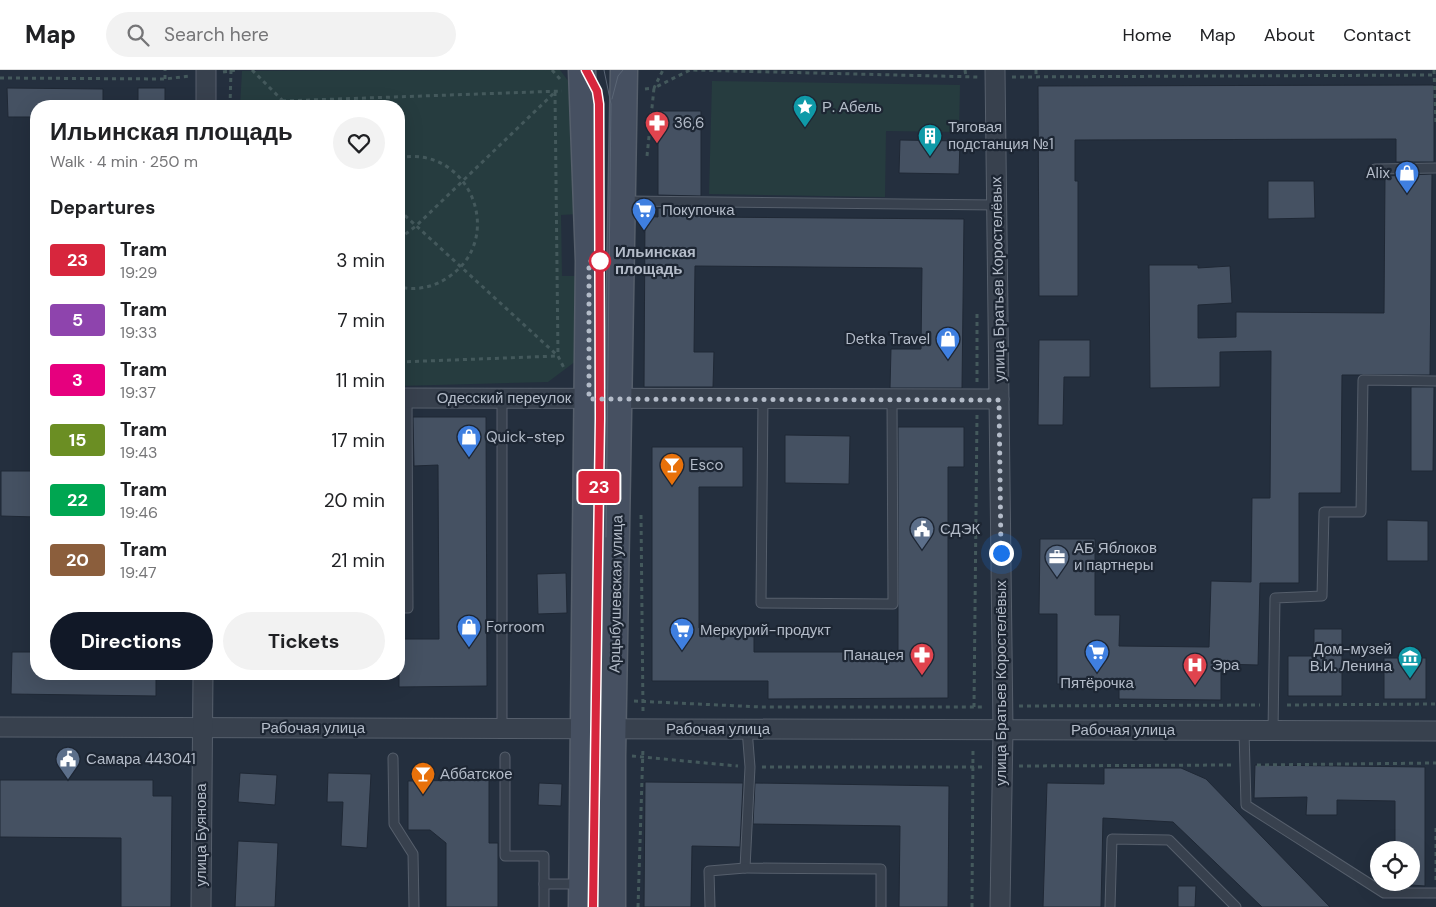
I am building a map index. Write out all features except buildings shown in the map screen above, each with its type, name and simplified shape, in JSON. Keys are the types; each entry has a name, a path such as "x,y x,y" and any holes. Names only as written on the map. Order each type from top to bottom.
{"main road":[{"name":"Арцыбушевская улица","path":"582,70 589,261 589,399 582,895"},
{"name":"Арцыбушевская улица","path":"612,907 612,756 615,699 624,70"}],"street":[{"path":"206,72 206,100"},
{"name":"улица Братьев Коростелёвых","path":"990,75 997,205 1002,706 1000,907"},
{"name":"Одесский переулок","path":"405,398 999,400"},
{"name":"улица Буянова","path":"201,907 202,680"},
{"name":"Рабочая улица","path":"0,727 1436,731"}],"lane":[{"path":"1375,169 1436,168"},
{"path":"622,201 997,205"},
{"path":"1273,731 1275,598 1322,596 1324,512 1361,512 1363,380 1436,381"},
{"path":"502,398 502,729"},
{"path":"763,399 761,603 893,604 892,399"},
{"path":"405,482 408,608 405,608"},
{"path":"745,868 750,767 748,729"},
{"path":"1244,731 1246,805 1384,893 1436,893"},
{"path":"505,757 505,856 544,856 544,907"},
{"path":"394,758 394,824 413,854 414,907"},
{"path":"1110,907 1112,839 1170,840 1236,907"},
{"path":"710,907 709,871 745,868 881,869 881,907"},
{"path":"544,884 582,895"}],"path":[{"path":"165,70 165,79"},
{"path":"230,70 230,100"},
{"path":"0,78 165,79 206,72 237,70"},
{"path":"252,70 281,100"},
{"path":"646,165 654,88 662,70"},
{"path":"654,88 690,70 966,78 990,75 1036,77 1435,75"},
{"path":"966,70 966,78"},
{"path":"1036,70 1036,77"},
{"path":"1434,70 1436,124"},
{"path":"979,85 990,75"},
{"path":"312,100 555,92"},
{"path":"405,234 555,92"},
{"path":"555,92 558,356"},
{"path":"405,158 432,160 447,167 463,181 474,201 478,221 474,243 460,268 445,280 425,288 405,287"},
{"path":"405,216 558,356"},
{"path":"972,907 977,312"},
{"path":"405,362 558,356"},
{"path":"638,907 644,729 640,506"},
{"path":"615,699 761,707 1436,704"},
{"path":"612,756 642,756 750,767 1436,763"},
{"path":"1436,826 1436,893"}],"green space":[{"name":"Ильинская площадь","path":"560,70 578,94 578,214 561,215 562,276 581,276 580,358 548,382 405,386 405,100 240,100 242,71"},
{"path":"712,81 960,85 959,132 886,131 885,197 709,194"}],"tram line":[{"path":"586,70 594,82 599,104 600,399 593,907"},
{"name":"23","path":"586,70 591,75 597,91 599,104 600,418 593,907"},
{"path":"604,70 611,104 606,537"},
{"path":"612,99 618,76 623,70"}],"place":[{"name":"Р. Абель","path":"805,128"},
{"name":"36,6","path":"657,144"},
{"name":"Тяговая подстанция №1","path":"930,157"},
{"name":"Alix","path":"1407,194"},
{"name":"Покупочка","path":"644,231"},
{"name":"Ильинская площадь","path":"600,261"},
{"name":"Detka Travel","path":"948,360"},
{"name":"Quick-step","path":"469,458"},
{"name":"Esco","path":"672,486"},
{"name":"СДЭК","path":"922,550"},
{"name":"АБ Яблоков и партнеры","path":"1057,578"},
{"name":"Forroom","path":"469,648"},
{"name":"Меркурий-продукт","path":"682,651"},
{"name":"Пятёрочка","path":"1097,673"},
{"name":"Панацея","path":"922,676"},
{"name":"Дом-музей В.И. Ленина","path":"1410,679"},
{"name":"Эра","path":"1195,686"},
{"name":"Самара 443041","path":"68,780"},
{"name":"Аббатское","path":"423,795"}],"route":[{"path":"600,261 589,261 589,399 999,400 1001,553"}]}
